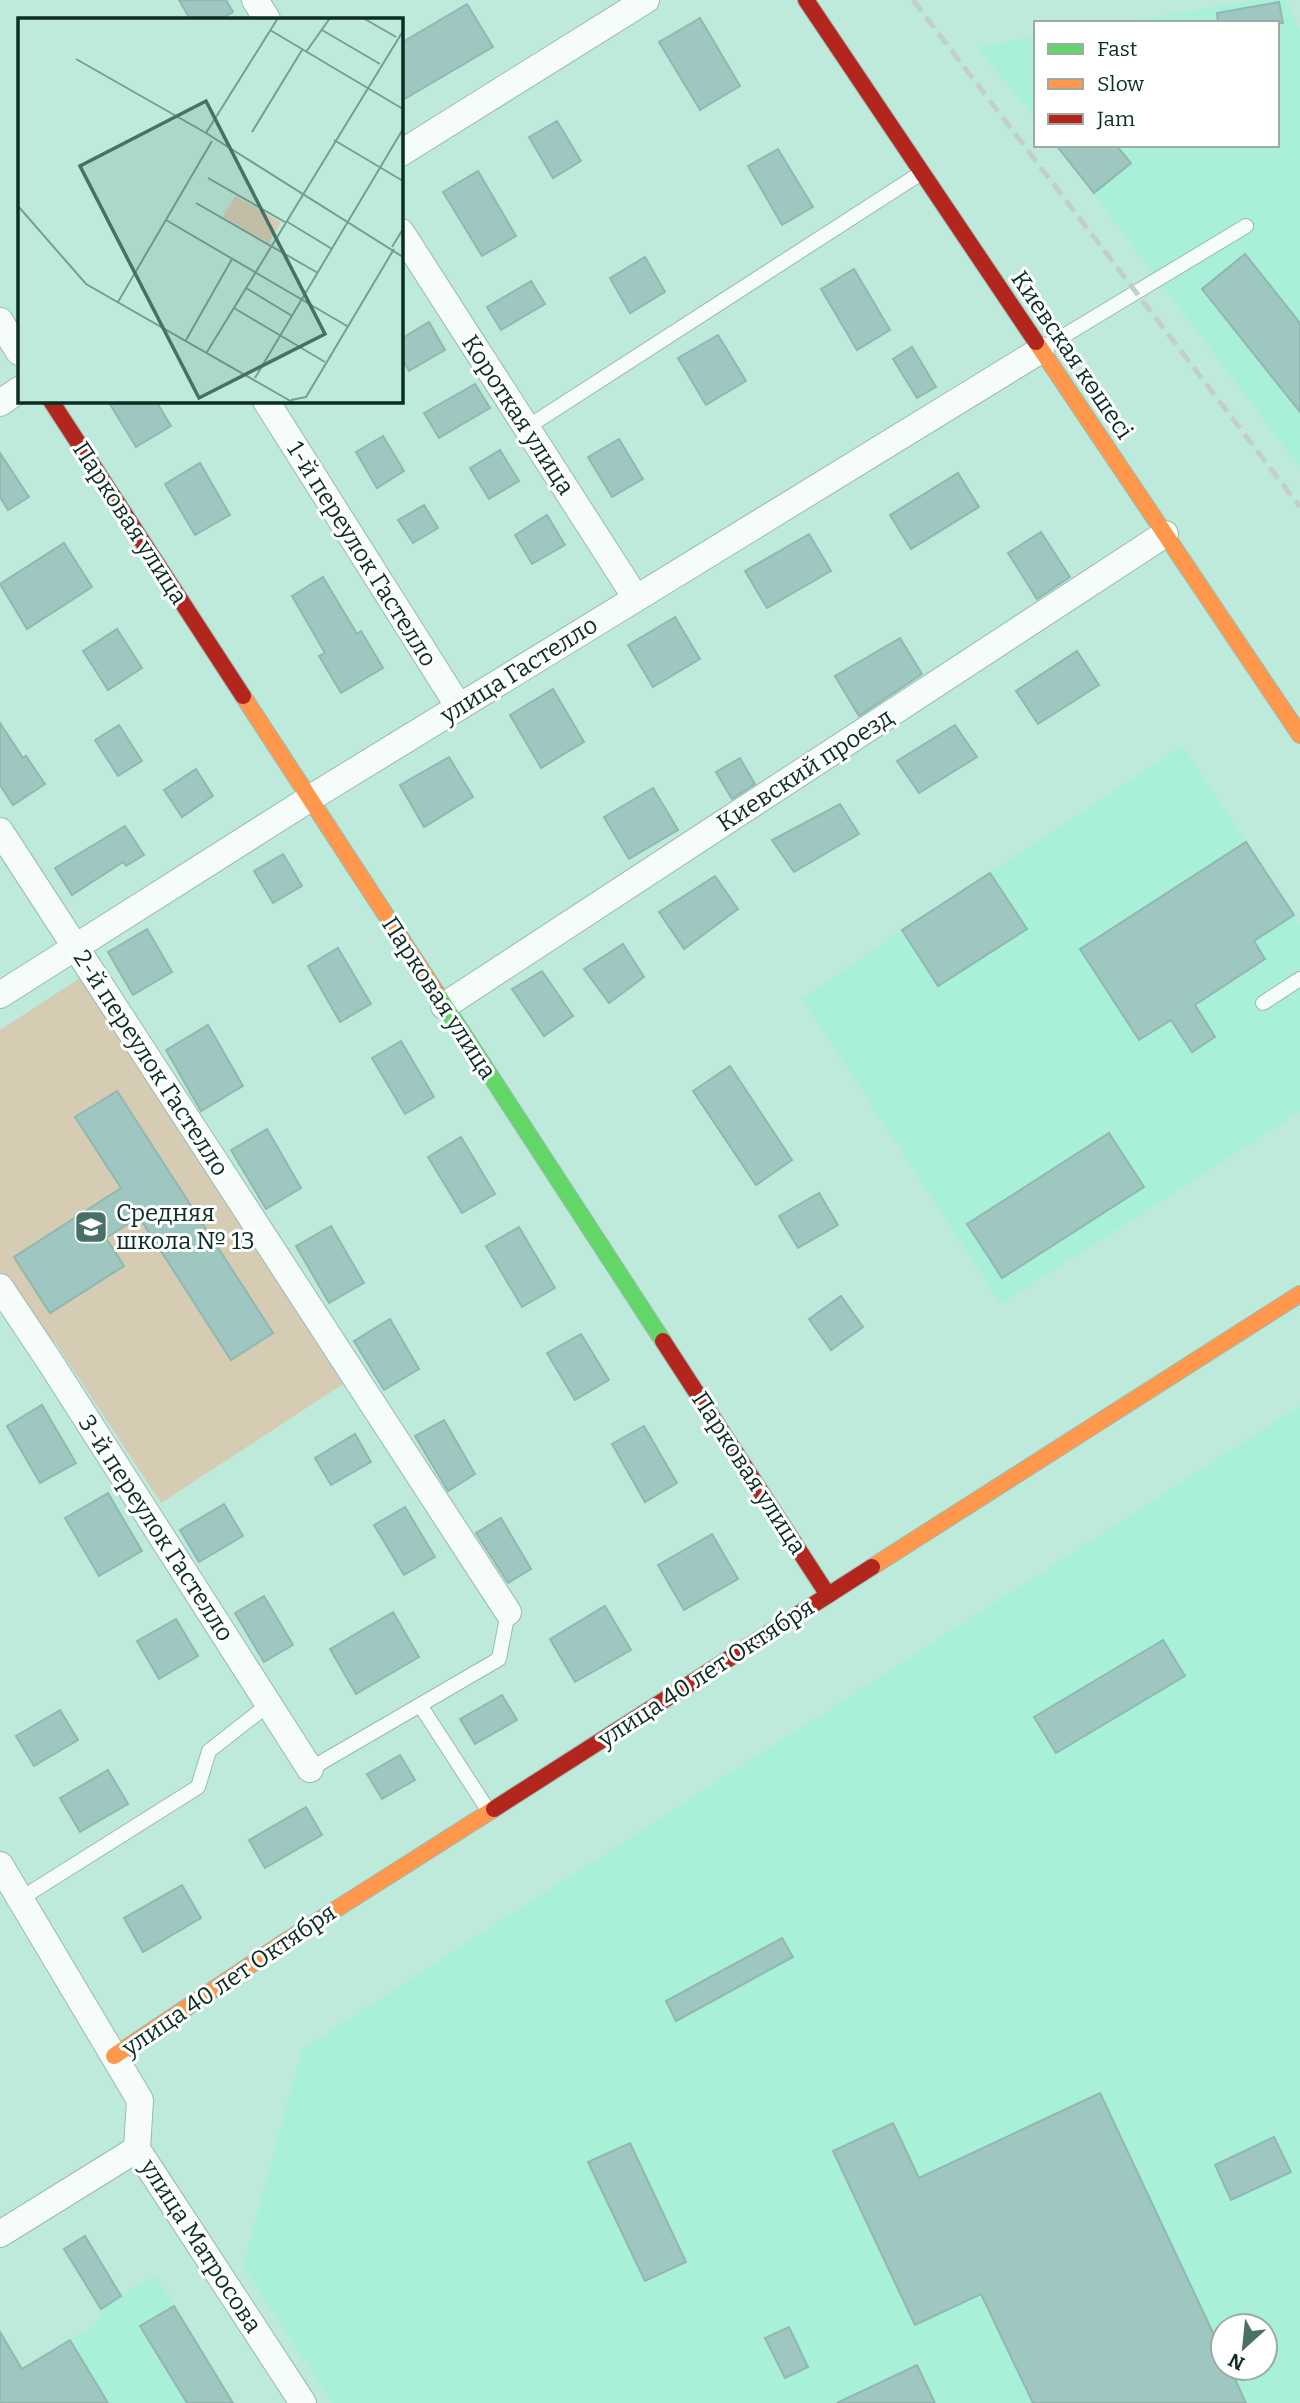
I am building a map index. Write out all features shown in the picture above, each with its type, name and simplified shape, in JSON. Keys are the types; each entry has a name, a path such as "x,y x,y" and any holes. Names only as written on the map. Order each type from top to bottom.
{"main road":[{"name":"Киевская көшесі","path":"806,0 1300,735"},
{"name":"Парковая улица","path":"52,402 828,1595"},
{"name":"улица 40 лет Октября","path":"114,2056 285,1941 1300,1294"}],"street":[{"path":"255,0 266,18"},
{"path":"402,152 646,0"},
{"name":"Короткая улица","path":"402,234 636,598"},
{"path":"0,321 18,350"},
{"name":"улица Гастелло","path":"0,995 309,799 1041,350"},
{"path":"0,403 18,391"},
{"name":"1-й переулок Гастелло","path":"267,402 459,707"},
{"name":"Киевский проезд","path":"444,1006 1165,534"},
{"name":"2-й переулок Гастелло","path":"0,831 508,1612"},
{"name":"3-й переулок Гастелло","path":"0,1287 310,1769"},
{"name":"улица Матросова","path":"0,1865 140,2100 137,2149 303,2403"},
{"path":"0,2234 137,2149"}],"lane":[{"path":"526,428 922,172"},
{"path":"1041,350 1246,226"},
{"path":"1263,1003 1300,979"},
{"path":"310,1769 499,1659 508,1612"},
{"path":"20,1899 198,1787 209,1751 269,1704"},
{"path":"421,1704 488,1812"}],"shaded area":[{"path":"1256,0 1286,0 1300,31 1300,467 1058,147 1279,147 1279,21 1132,21"},
{"path":"1034,37 1034,117 977,47"},
{"path":"1183,746 1300,925 1300,1112 1001,1304 802,999 902,930"},
{"path":"80,978 343,1384 161,1503 55,1342 41,1338 0,1272 0,1030"},
{"path":"1300,1406 1300,2403 332,2403 243,2266 302,2049"},
{"path":"156,2275 233,2403 0,2403 0,2332 23,2369 97,2324 101,2309"}],"building":[{"path":"179,0 226,0 233,12 223,18 189,18"},
{"path":"1279,2 1283,23 1218,21 1217,13"},
{"path":"467,4 493,47 402,100 402,42"},
{"path":"700,18 740,86 700,110 659,42"},
{"path":"557,121 581,161 553,178 529,137"},
{"path":"1058,147 1118,147 1131,163 1094,193"},
{"path":"778,149 813,207 782,225 748,166"},
{"path":"478,171 516,236 482,256 443,192"},
{"path":"1245,254 1300,323 1300,412 1202,289"},
{"path":"645,257 665,292 630,313 610,278"},
{"path":"854,269 890,330 857,350 821,289"},
{"path":"531,281 545,304 501,330 487,307"},
{"path":"429,322 445,350 409,371 402,359 402,338"},
{"path":"718,335 746,381 706,405 678,358"},
{"path":"912,347 936,387 917,398 893,359"},
{"path":"475,384 490,408 439,438 424,413"},
{"path":"109,402 157,402 171,426 136,447"},
{"path":"383,436 404,471 377,488 356,452"},
{"path":"619,439 643,479 612,497 588,457"},
{"path":"500,450 519,481 489,499 470,468"},
{"path":"0,453 29,497 8,510 0,497"},
{"path":"200,463 230,515 195,535 165,484"},
{"path":"958,473 979,507 911,549 890,515"},
{"path":"424,505 438,528 413,543 398,520"},
{"path":"547,515 565,545 532,564 515,535"},
{"path":"1041,532 1070,577 1037,599 1008,553"},
{"path":"809,534 831,571 767,608 745,571"},
{"path":"64,543 92,587 27,629 0,584"},
{"path":"323,577 357,634 361,631 383,668 341,693 319,656 325,653 292,596"},
{"path":"675,617 700,659 653,687 628,645"},
{"path":"117,629 142,668 108,690 83,651"},
{"path":"900,638 922,674 859,716 835,676"},
{"path":"1077,651 1099,685 1038,724 1016,691"},
{"path":"553,689 584,742 541,768 510,715"},
{"path":"0,723 23,758 26,756 45,784 13,805 0,785"},
{"path":"119,725 142,761 118,776 95,740"},
{"path":"955,725 977,757 919,793 897,761"},
{"path":"449,757 473,797 424,827 400,785"},
{"path":"740,758 755,784 732,799 716,772"},
{"path":"196,769 213,796 182,817 164,790"},
{"path":"653,788 678,830 629,859 604,817"},
{"path":"840,804 859,834 794,872 772,840"},
{"path":"125,826 144,855 126,866 123,862 72,895 55,868"},
{"path":"1246,842 1294,915 1254,941 1265,959 1195,1005 1215,1037 1192,1052 1171,1020 1139,1040 1080,949"},
{"path":"283,854 302,886 273,903 254,871"},
{"path":"990,873 1027,929 938,986 902,930"},
{"path":"715,876 738,909 684,949 659,912"},
{"path":"147,929 172,972 133,995 108,952"},
{"path":"623,944 644,977 609,1003 584,969"},
{"path":"338,948 371,1004 340,1022 308,966"},
{"path":"542,971 573,1016 544,1036 512,989"},
{"path":"208,1025 243,1086 201,1111 166,1050"},
{"path":"401,1041 434,1097 405,1114 372,1058"},
{"path":"730,1066 792,1160 756,1185 693,1091"},
{"name":"Средняя школа № 13","path":"117,1091 273,1333 231,1360 139,1217 106,1238 124,1266 50,1313 14,1257 121,1188 75,1117"},
{"path":"267,1129 301,1188 266,1209 231,1150"},
{"path":"1109,1133 1144,1187 1002,1278 967,1224"},
{"path":"461,1137 495,1194 462,1213 428,1157"},
{"path":"819,1193 838,1225 798,1248 779,1216"},
{"path":"331,1226 364,1283 329,1303 296,1246"},
{"path":"519,1227 555,1288 522,1307 486,1246"},
{"path":"841,1296 863,1327 831,1350 809,1319"},
{"path":"390,1319 419,1369 384,1390 354,1341"},
{"path":"581,1334 609,1380 575,1400 547,1353"},
{"path":"42,1405 76,1463 40,1483 7,1426"},
{"path":"444,1420 475,1474 448,1491 415,1436"},
{"path":"644,1426 677,1483 645,1502 612,1444"},
{"path":"355,1434 371,1462 331,1485 315,1458"},
{"path":"108,1493 142,1551 99,1576 65,1518"},
{"path":"224,1504 243,1536 199,1562 180,1530"},
{"path":"405,1507 435,1557 404,1575 374,1525"},
{"path":"501,1518 531,1569 508,1583 476,1533"},
{"path":"712,1534 738,1579 684,1610 658,1565"},
{"path":"264,1596 293,1645 264,1662 235,1613"},
{"path":"605,1606 631,1650 575,1682 550,1639"},
{"path":"393,1612 419,1657 356,1694 330,1649"},
{"path":"176,1619 198,1656 159,1679 137,1641"},
{"path":"1163,1640 1185,1676 1056,1753 1034,1717"},
{"path":"502,1695 517,1720 475,1744 460,1719"},
{"path":"60,1710 78,1740 34,1766 16,1736"},
{"path":"400,1755 415,1780 382,1799 367,1774"},
{"path":"108,1770 128,1804 80,1832 60,1798"},
{"path":"306,1807 322,1835 265,1868 249,1840"},
{"path":"182,1885 201,1918 143,1952 124,1918"},
{"path":"782,1938 793,1957 676,2021 666,2001"},
{"path":"1100,2093 1209,2324 1209,2382 1236,2382 1246,2403 1033,2403 981,2294 915,2325 833,2151 893,2123 919,2178"},
{"path":"1274,2137 1291,2172 1231,2200 1215,2165"},
{"path":"630,2143 686,2262 645,2281 588,2162"},
{"path":"85,2236 121,2296 101,2309 64,2249"},
{"path":"174,2306 233,2403 187,2403 140,2326"},
{"path":"789,2327 808,2367 785,2378 765,2338"},
{"path":"0,2332 22,2369 70,2340 108,2403 0,2403"},
{"path":"917,2365 935,2403 837,2403"}],"railway":[{"path":"913,0 1300,507"}],"traffic: fast":[{"path":"436,992 663,1341"}],"traffic: slow":[{"path":"1036,342 1300,735"},
{"path":"243,696 436,992"},
{"path":"872,1567 1300,1294"},
{"path":"114,2056 286,1941 494,1809"}],"traffic: jam":[{"path":"806,0 1036,342"},
{"path":"52,402 243,696"},
{"path":"663,1341 828,1595"},
{"path":"494,1809 872,1567"}],"place":[{"name":"Средняя школа № 13","path":"91,1227"}]}
